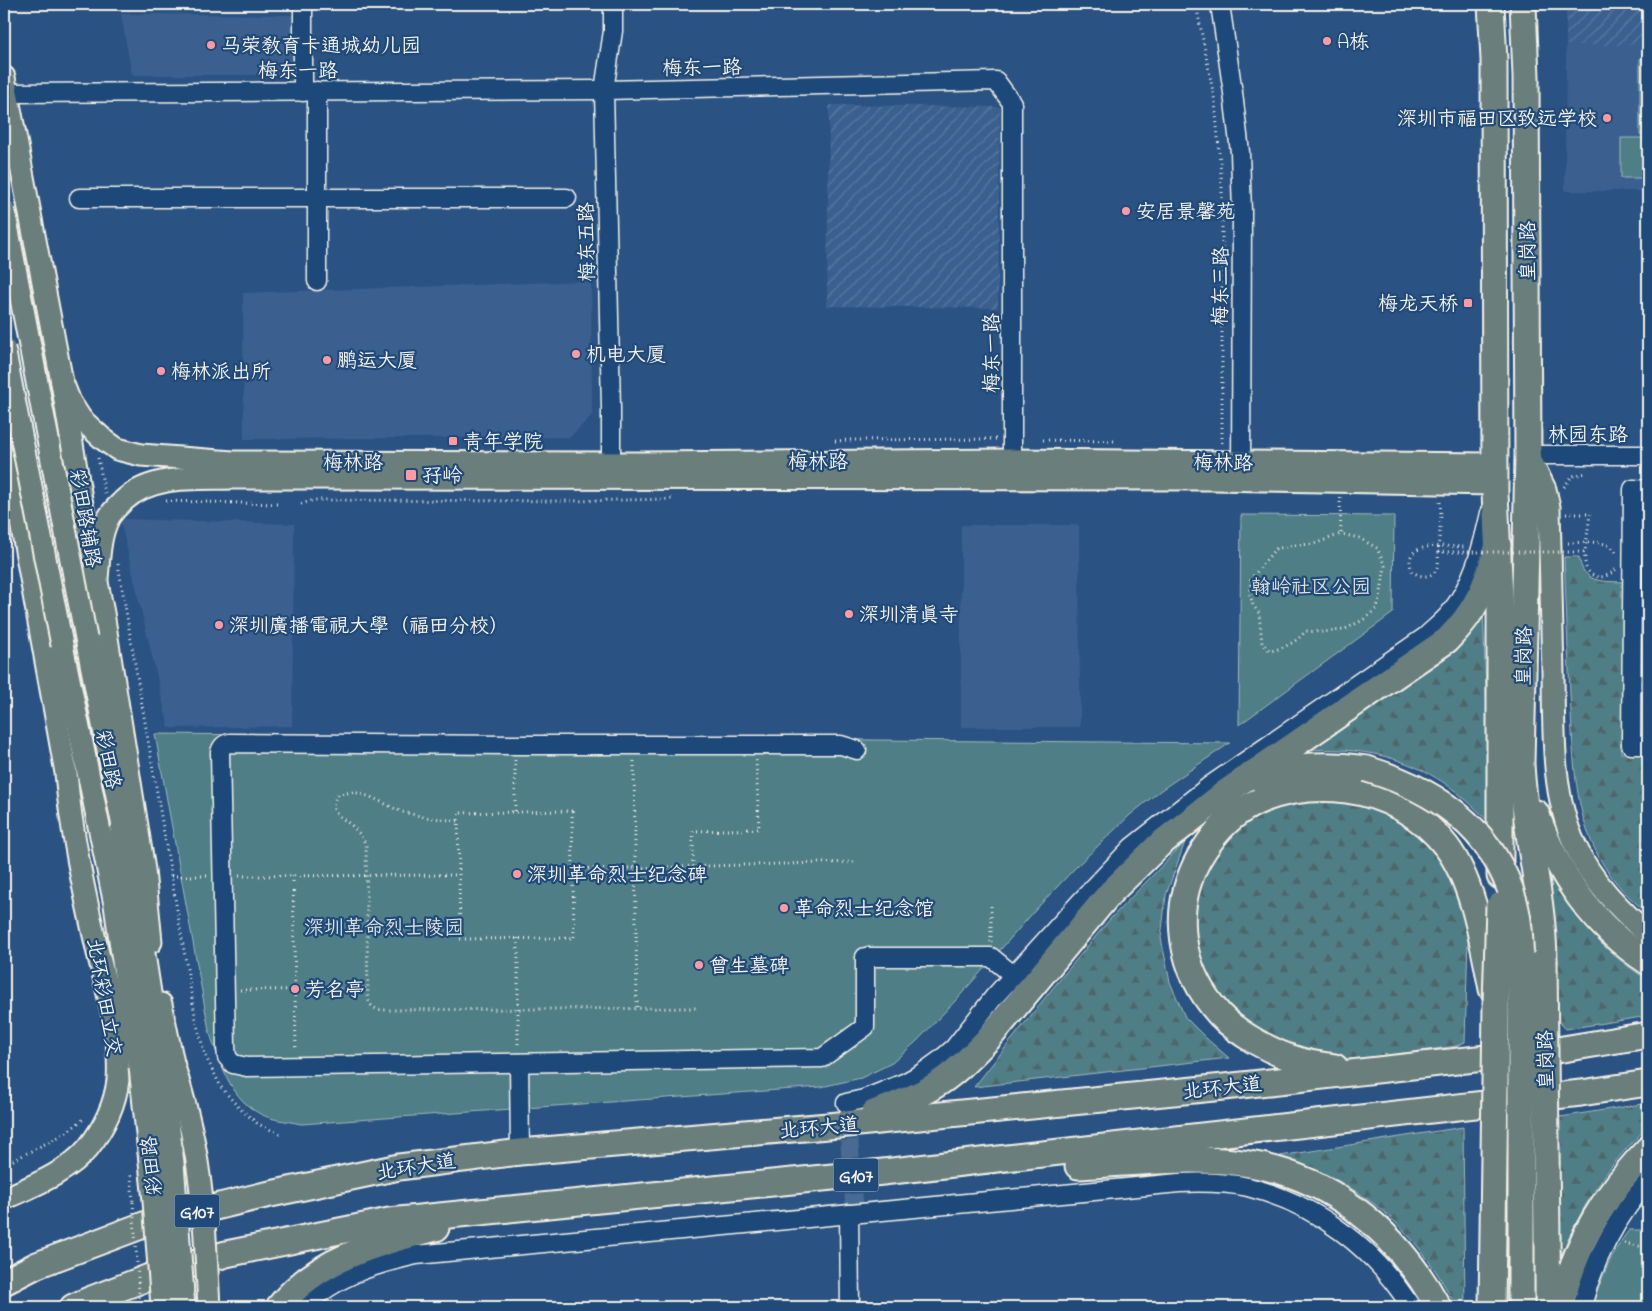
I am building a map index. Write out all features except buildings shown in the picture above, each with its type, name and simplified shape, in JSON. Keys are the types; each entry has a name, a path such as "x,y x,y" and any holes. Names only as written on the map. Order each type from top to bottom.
{"highway":[{"name":"皇岗路","path":"1491,4 1494,60 1495,480 1500,598 1500,906 1496,1004 1492,1307"},
{"name":"皇岗路","path":"1523,4 1526,87 1528,455 1521,763 1524,808 1541,909 1544,960 1548,1307"},
{"path":"828,1126 869,1115 904,1102 935,1086 956,1070 989,1038 1095,911 1134,868 1160,844 1226,792 1447,640 1464,622 1478,600 1487,580 1498,544"},
{"path":"1521,763 1528,792 1544,836 1555,859 1581,902 1618,941 1648,962"},
{"path":"1226,792 1263,776 1316,765 1367,769 1392,776 1417,787 1437,799 1474,829 1491,851 1506,879 1515,903 1520,934 1521,1307"},
{"path":"1362,1072 1298,1060 1272,1050 1245,1035 1221,1016 1204,995 1191,970 1184,943 1181,920 1184,896 1192,871 1208,842 1224,824 1245,808 1272,797 1300,790 1326,788 1358,792 1385,800 1409,812 1427,826 1446,847 1455,861 1471,899 1496,1004"},
{"path":"123,831 171,1163 182,1307"},
{"name":"北环大道","path":"4,1282 54,1259 149,1223 261,1196 399,1167 520,1152 828,1126 1224,1087 1557,1050 1648,1035"},
{"name":"G107","path":"73,1307 152,1276 226,1254 389,1221 883,1172 1581,1093 1648,1083"},
{"path":"1559,1307 1582,1243 1592,1223 1621,1180 1648,1149"},
{"path":"883,1172 975,1172 1180,1161 1234,1162 1275,1170 1310,1183 1341,1198 1364,1215 1385,1234 1407,1260 1426,1285 1438,1307"},
{"path":"279,1307 316,1272 339,1259 434,1228 507,1209"}],"main road":[{"name":"彩田路辅路","path":"5,85 62,382 97,579 144,870 153,962"},
{"name":"彩田路","path":"4,210 123,831 153,962 158,1065 154,1201 162,1307"},
{"name":"彩田路","path":"4,348 115,905 127,989 158,1065 186,1106 202,1201 209,1307"},
{"name":"梅林路","path":"62,382 70,402 81,419 103,439 118,449 141,455 233,470 1241,471 1495,480"},
{"path":"6,471 40,460 60,451 72,442"},
{"path":"4,448 12,518 27,557 66,773 80,811 99,904 127,989"},
{"path":"1528,455 1545,489 1549,507 1554,735 1556,774 1564,812 1574,844 1594,879 1620,909 1648,934"},
{"name":"梅林路","path":"97,579 104,528 115,508 128,497 140,489 156,483 233,470"},
{"path":"12,518 26,498 42,485 62,485 75,491 82,499"},
{"name":"北环彩田立交","path":"4,1199 61,1171 86,1150 105,1122 113,1102 118,1081 118,1056 114,1019 85,896 69,812 66,773"}],"street":[{"path":"303,4 317,198 317,281"},
{"name":"梅东五路","path":"611,471 604,90 613,32 613,4"},
{"name":"梅东三路","path":"1220,4 1240,152 1242,212 1241,471"},
{"name":"梅东一路","path":"5,85 310,91 604,90 996,81 1012,103 1012,470"},
{"path":"79,198 567,198"},
{"name":"林园东路","path":"1528,455 1648,455"},
{"path":"846,1103 864,1099 906,1082 940,1060 954,1048 994,997 1132,847 1208,787 1425,637 1450,614 1464,592 1477,564 1495,480"},
{"path":"1648,490 1633,490 1631,735 1631,745 1648,745"},
{"path":"857,750 841,745 225,744 220,752 227,1057 233,1064 248,1067 822,1058 864,1027 865,957 991,956 1013,976"},
{"path":"519,1063 520,1152"},
{"path":"1582,1307 1594,1270 1614,1228 1648,1181"},
{"path":"302,1307 316,1295 341,1279 363,1269 416,1256 1200,1182 1232,1185 1275,1195 1304,1208 1332,1224 1382,1268 1411,1307"},
{"path":"849,1214 850,1307"}],"path":[{"path":"1196,4 1215,102 1222,186 1222,445"},
{"path":"98,455 106,500"},
{"path":"1562,492 1572,476 1594,473"},
{"path":"1340,497 1341,534"},
{"path":"158,502 278,504"},
{"path":"1440,502 1441,517 1438,552 1438,565 1436,571 1430,576 1422,576 1412,571 1410,559 1418,548 1434,547 1465,547"},
{"path":"1562,514 1590,514 1584,552 1586,568 1591,574 1598,577 1612,574 1617,568 1618,561"},
{"path":"1341,534 1359,538 1377,548 1385,566 1380,599 1376,609 1363,620 1343,630 1306,631 1297,641 1281,648 1270,650 1262,643 1259,613 1253,605 1250,595 1251,579 1275,549 1294,545 1314,544 1341,534"},
{"path":"1563,553 1563,543 1600,543 1609,545 1615,549 1618,555"},
{"path":"1438,552 1584,552"},
{"path":"118,562 196,1021 206,1055 221,1086 239,1108 258,1124 282,1135"},
{"path":"515,745 515,812"},
{"path":"634,745 637,1008"},
{"path":"693,867 692,831 758,829 756,745"},
{"path":"458,821 402,812 371,797 354,792 339,794 335,799 334,808 340,818 351,824 366,845 367,989 369,1004 373,1008 380,1010 699,1008"},
{"path":"572,812 574,938 460,939 458,821 458,813 572,812"},
{"path":"573,869 856,862"},
{"path":"171,876 459,875"},
{"path":"293,876 296,1066"},
{"path":"991,906 991,956"},
{"path":"518,938 519,1063"},
{"path":"224,990 367,989"},
{"path":"4,1165 64,1134 85,1117"},
{"path":"133,1202 140,1307"},
{"path":"1623,1243 1648,1248"}],"shaded area":[{"path":"1566,4 1648,4 1648,45 1566,45"},
{"name":"马荣教育卡通城幼儿园","path":"121,14 295,15 294,75 132,75"},
{"name":"深圳市福田区致远学校","path":"1566,45 1648,45 1648,191 1565,191"},
{"path":"829,105 1000,107 998,308 827,306"},
{"path":"591,281 592,415 570,437 244,439 243,293"},
{"name":"深圳廣播電視大學（福田分校）","path":"120,519 294,524 292,726 169,728"},
{"path":"961,525 1079,525 1080,727 961,727"}],"green space":[{"path":"1640,59 1648,59 1648,135 1640,135"},
{"path":"1621,138 1648,138 1648,178 1621,178"},
{"name":"翰岭社区公园","path":"1241,515 1394,516 1393,613 1239,725"},
{"path":"1564,557 1579,557 1581,566 1589,577 1601,581 1624,582 1621,753 1648,754 1648,913 1623,891 1604,867 1591,841 1582,814 1574,757"},
{"path":"1483,609 1491,825 1452,788 1409,764 1361,752 1307,750"},
{"name":"深圳革命烈士陵园","path":"155,734 1230,743 1161,790 1130,815 1039,906 957,999 917,1041 892,1063 861,1078 821,1087 301,1124 274,1119 260,1114 248,1106 230,1084 218,1057 209,1030"},
{"path":"1303,800 1338,801 1375,809 1409,827 1437,853 1447,868 1466,920 1468,938 1465,1042 1457,1046 1366,1058 1343,1059 1320,1056 1256,1035 1208,985 1193,935 1195,899 1210,858 1240,825 1270,808"},
{"path":"1185,842 1166,895 1161,938 1170,982 1185,1017 1229,1058 974,1087 1111,918"},
{"path":"1551,878 1571,908 1593,935 1619,959 1648,980 1648,1016 1566,1029 1557,1020 1554,996"},
{"path":"1648,1103 1648,1127 1621,1155 1587,1202 1561,1255 1554,1118"},
{"path":"1463,1127 1465,1307 1456,1307 1441,1279 1424,1254 1384,1212 1337,1180 1310,1167 1280,1156"},
{"path":"1629,1230 1648,1230 1648,1307 1592,1307 1612,1257"}],"tunnel":[{"path":"847,1113 855,1213"}],"place":[{"name":"A栋","path":"1327,41"},
{"name":"马荣教育卡通城幼儿园","path":"211,45"},
{"name":"深圳市福田区致远学校","path":"1607,118"},
{"name":"安居景馨苑","path":"1126,211"},
{"name":"梅龙天桥","path":"1468,303"},
{"name":"机电大厦","path":"576,354"},
{"name":"鹏运大厦","path":"327,360"},
{"name":"梅林派出所","path":"161,371"},
{"name":"青年学院","path":"453,441"},
{"name":"孖岭","path":"411,475"},
{"name":"深圳清真寺","path":"849,614"},
{"name":"深圳廣播電視大學（福田分校）","path":"219,625"},
{"name":"深圳革命烈士纪念碑","path":"517,874"},
{"name":"革命烈士纪念馆","path":"784,908"},
{"name":"曾生墓碑","path":"699,965"},
{"name":"芳名亭","path":"295,989"}]}
